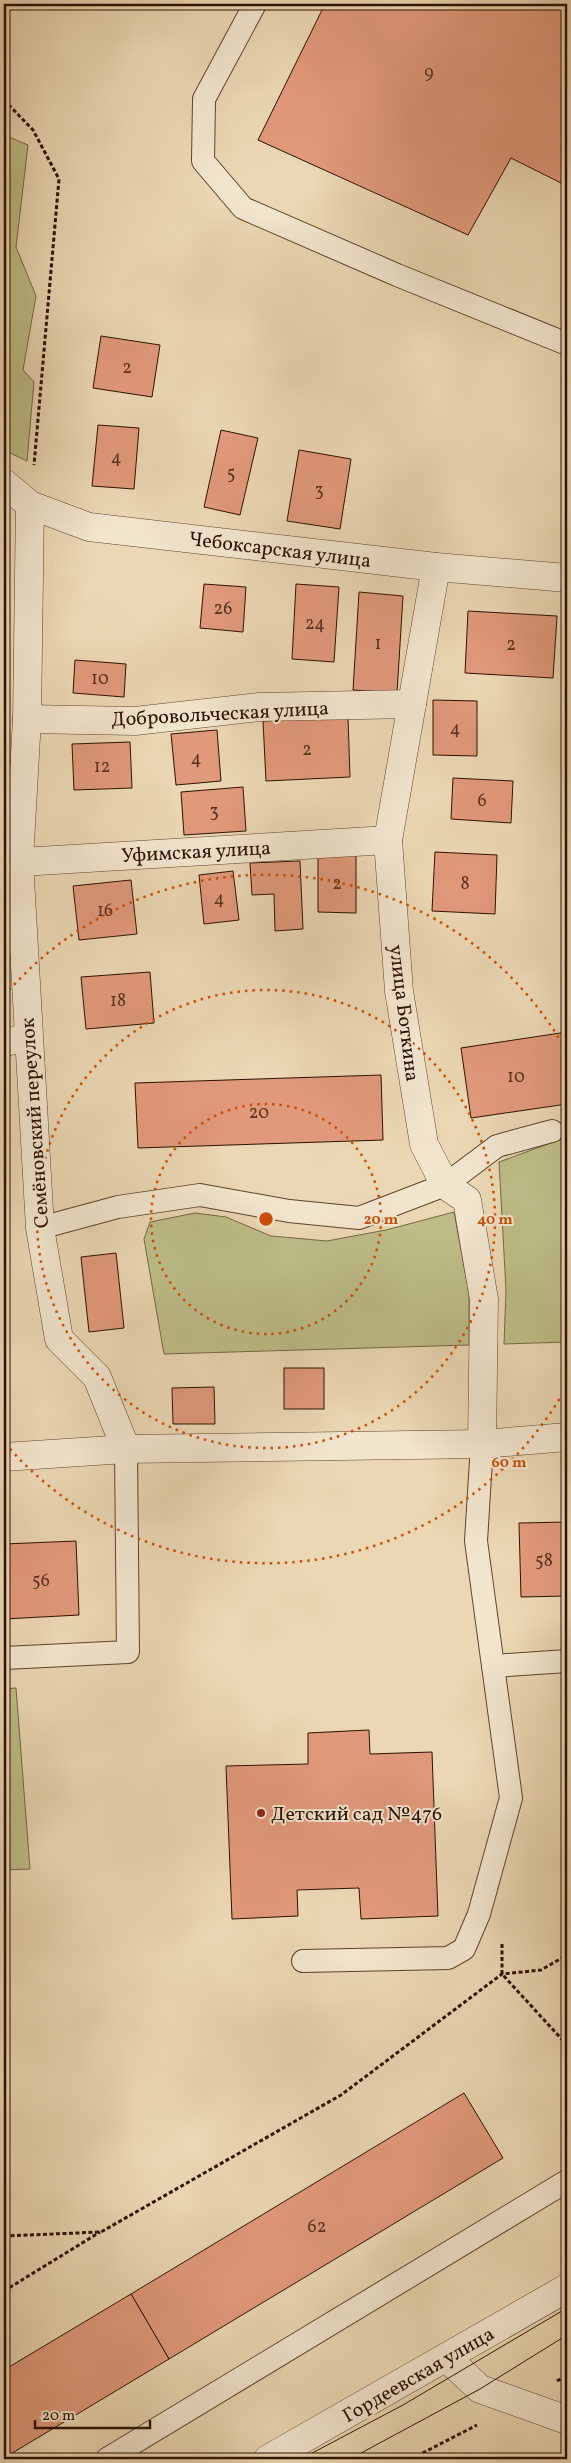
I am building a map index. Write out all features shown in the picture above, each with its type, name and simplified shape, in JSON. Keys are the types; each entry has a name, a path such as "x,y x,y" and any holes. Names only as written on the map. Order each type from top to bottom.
{"street":[{"name":"Чебоксарская улица","path":"4,482 30,505 89,527 436,567 567,578"},
{"name":"Семёновский переулок","path":"30,505 16,678 27,719 12,862 16,1040 40,1228 60,1340 97,1377 126,1449"},
{"name":"улица Боткина","path":"436,567 388,840 398,992 424,1144 446,1185 467,1200 484,1299 482,1444"},
{"name":"Добровольческая улица","path":"27,719 136,721 259,707 412,704"},
{"name":"Уфимская улица","path":"12,862 388,840"},
{"path":"4,1457 126,1449 482,1444 567,1437"},
{"name":"Гордеевская улица","path":"268,2459 567,2288"},
{"path":"447,2358 480,2390 567,2420"}],"lane":[{"path":"255,4 204,99 203,161 243,208 397,275 567,344"},
{"path":"40,1228 118,1207 200,1195 289,1210 359,1218 446,1185 497,1146 552,1131"},
{"path":"303,1961 448,1958 464,1949 483,1900 511,1798 476,1541 482,1444"},
{"path":"4,1658 128,1652 126,1449"},
{"path":"493,1666 567,1661"},
{"path":"107,2459 567,2180"}],"path":[{"path":"4,100 33,130 59,180 30,505"},
{"path":"483,1900 502,1907 502,1974 567,2045"},
{"path":"4,2291 101,2232 341,2095 502,1974 541,1970 567,1955"},
{"path":"4,2236 101,2232"}],"green space":[{"path":"4,135 28,145 16,247 36,296 23,370 34,382 27,461 4,450"},
{"path":"567,1137 567,1342 504,1344 506,1290 499,1162"},
{"path":"454,1212 469,1294 469,1345 164,1354 144,1239 150,1222 195,1213 226,1217 271,1236 327,1241 386,1230"},
{"path":"16,1688 30,1869 4,1870 4,1689"}],"building":[{"path":"325,4 567,4 567,186 511,158 468,235 258,140"},
{"path":"101,336 160,345 152,397 93,388"},
{"path":"98,425 139,428 134,489 92,486"},
{"path":"221,430 258,438 240,515 204,507"},
{"path":"299,450 351,459 340,529 287,521"},
{"path":"204,584 246,587 243,632 200,628"},
{"path":"296,584 339,587 334,662 292,659"},
{"path":"359,592 403,596 397,693 353,690"},
{"path":"468,611 557,616 553,678 465,673"},
{"path":"75,660 126,664 124,697 73,693"},
{"path":"433,700 477,701 477,756 433,755"},
{"path":"348,717 350,777 266,781 263,721"},
{"path":"217,730 221,781 176,785 171,734"},
{"path":"130,742 132,788 74,790 72,744"},
{"path":"453,778 513,781 511,823 451,819"},
{"path":"243,787 246,831 184,835 181,792"},
{"path":"435,852 497,855 495,914 432,911"},
{"path":"318,854 356,854 356,913 318,912"},
{"path":"300,861 303,929 275,931 274,894 252,895 250,863"},
{"path":"233,871 239,920 204,924 199,875"},
{"path":"131,880 137,934 79,940 73,886"},
{"path":"150,972 154,1023 86,1029 81,977"},
{"path":"567,1032 567,1104 471,1118 461,1048"},
{"path":"381,1075 383,1140 138,1148 135,1083"},
{"path":"116,1253 124,1328 89,1332 81,1257"},
{"path":"284,1368 324,1368 324,1409 284,1409"},
{"path":"214,1387 215,1424 173,1424 172,1388"},
{"path":"567,1522 567,1596 521,1597 519,1523"},
{"path":"76,1541 79,1615 4,1619 4,1544"},
{"path":"369,1730 370,1754 432,1752 438,1916 361,1919 359,1888 297,1890 298,1916 232,1919 226,1766 308,1764 308,1733"},
{"path":"464,2093 503,2158 169,2359 131,2294"},
{"path":"131,2294 169,2359 4,2458 4,2370"}],"tram line":[{"path":"301,2459 403,2405 567,2308"},
{"path":"350,2459 480,2389 567,2335"}],"place":[{"name":"Детский сад №476","path":"261,1813"}]}
